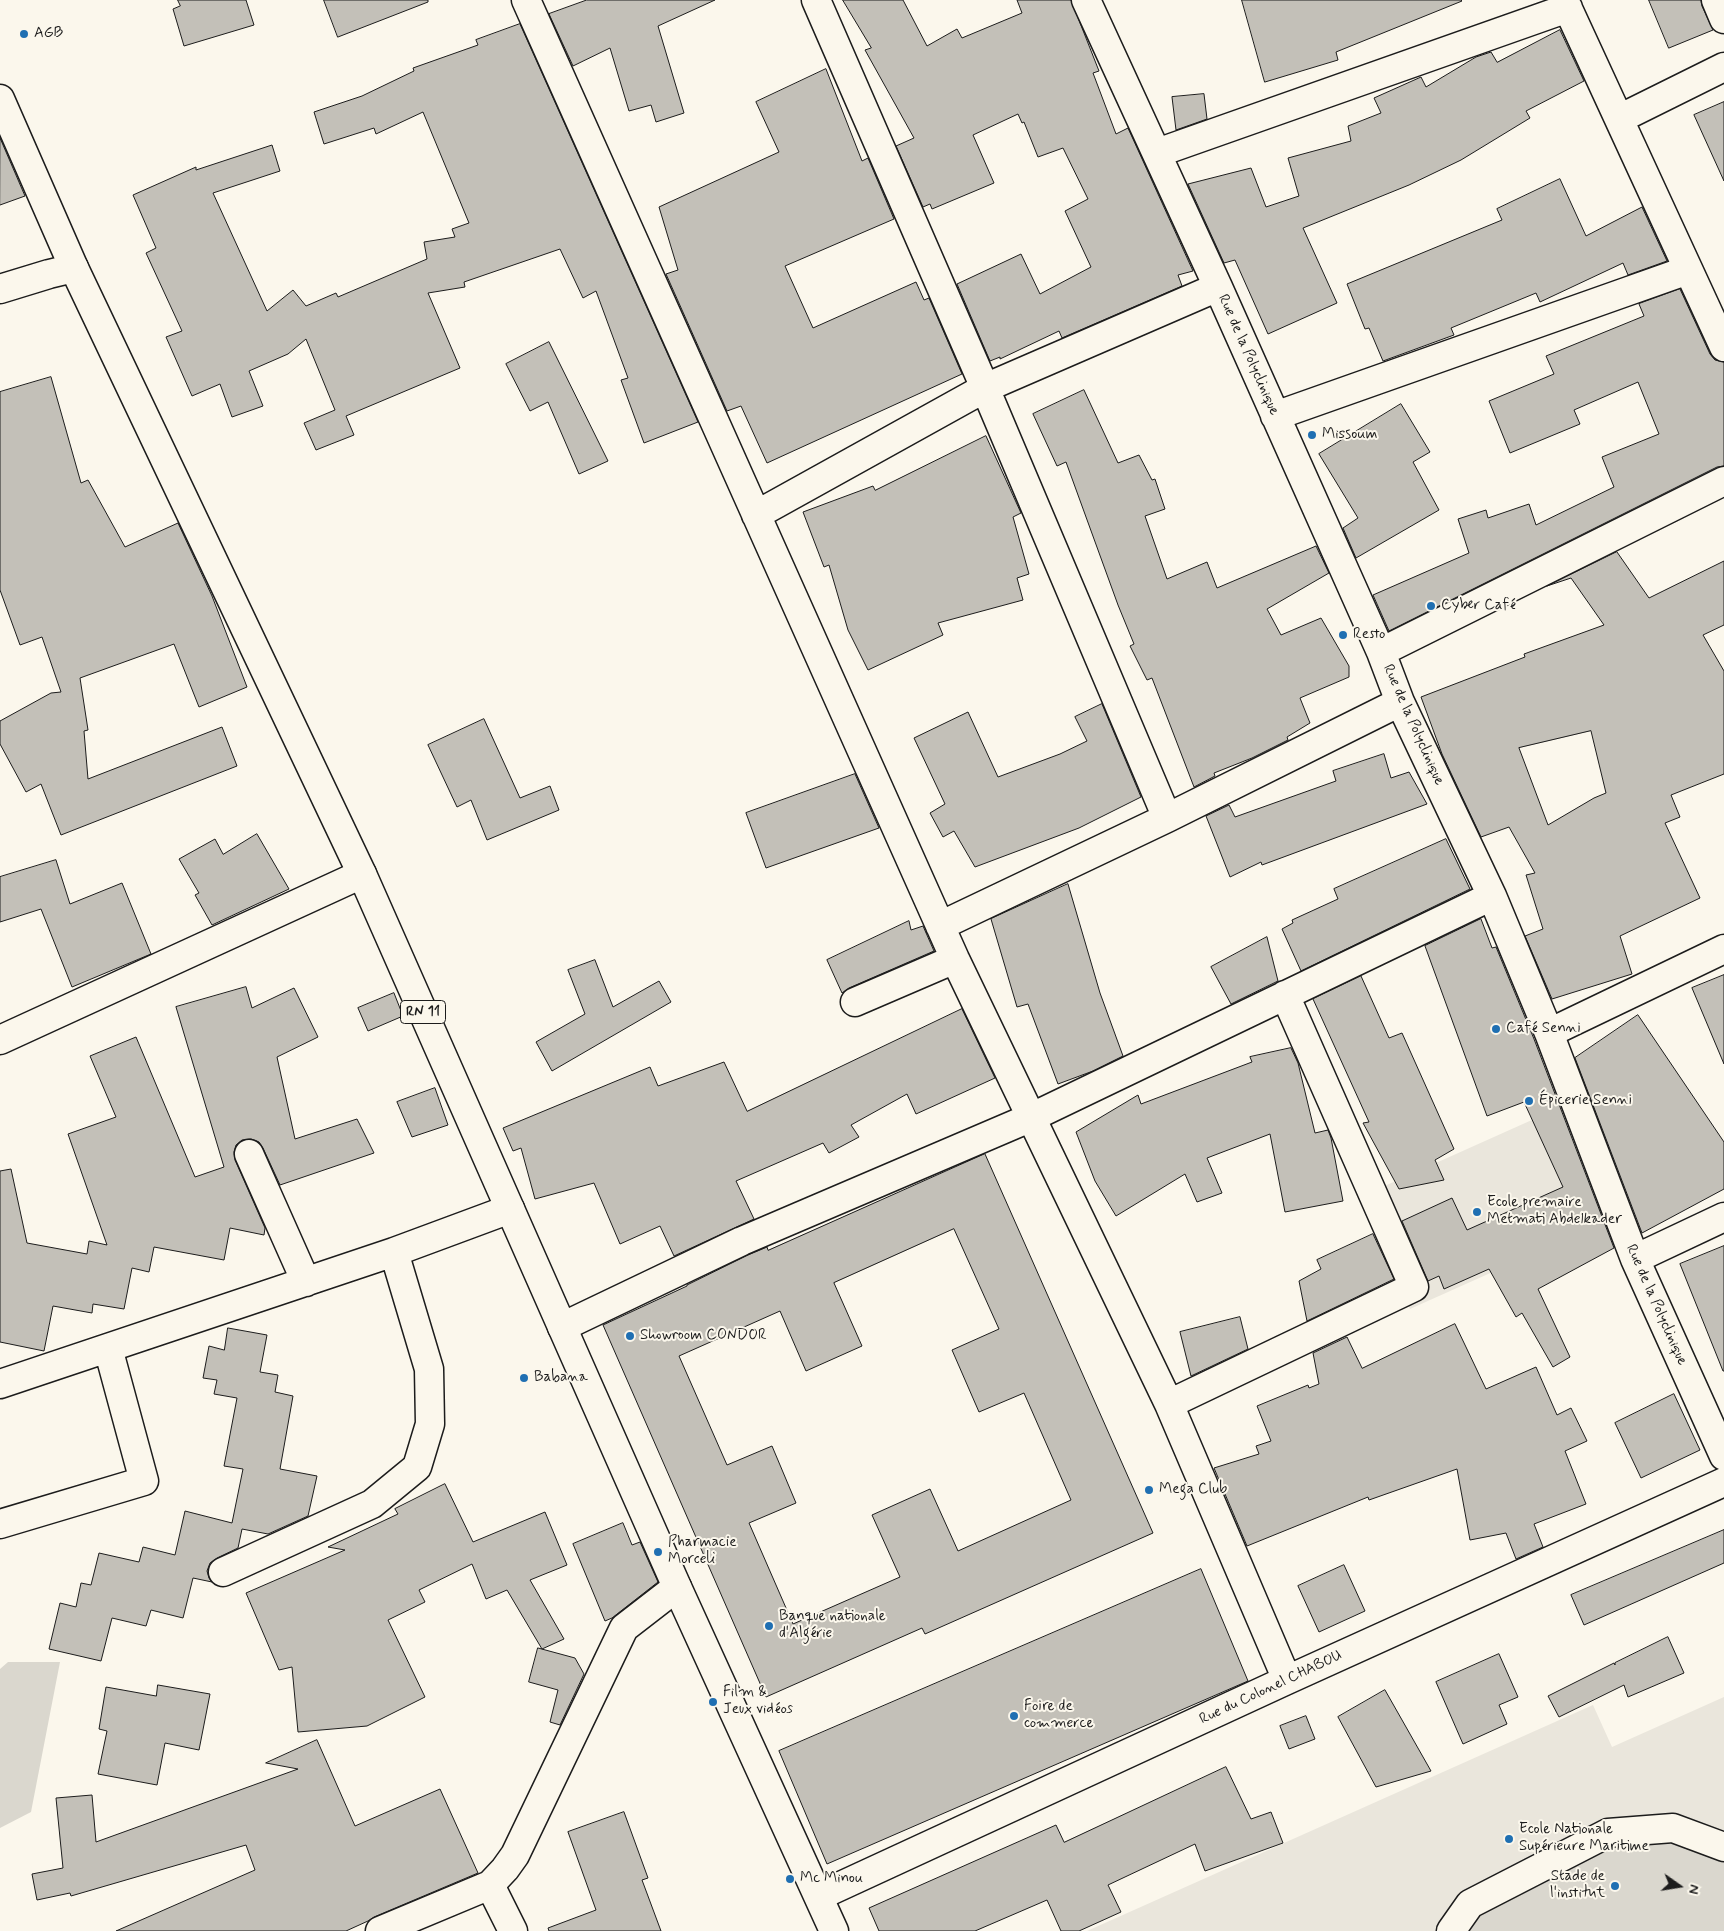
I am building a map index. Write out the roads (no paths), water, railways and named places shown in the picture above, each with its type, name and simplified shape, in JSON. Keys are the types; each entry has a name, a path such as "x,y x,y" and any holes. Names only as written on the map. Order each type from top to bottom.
{"street":[{"path":"526,0 955,959 1169,1404 1287,1680"},
{"path":"816,0 1167,818"},
{"name":"Rue de la Polyclinique","path":"1086,0 1218,287 1381,652 1400,702 1492,896 1549,1032 1635,1259 1724,1456"},
{"path":"1716,0 1724,19"},
{"path":"1157,153 1566,4 1724,348"},
{"path":"1619,120 1724,67"},
{"name":"RN 11","path":"0,99 74,268 362,874 676,1587 834,1931"},
{"path":"0,289 74,268"},
{"path":"1275,416 1688,270"},
{"path":"756,515 984,388 1218,287"},
{"path":"1381,652 1724,481"},
{"path":"940,926 1167,818 1400,702"},
{"path":"0,1040 362,874"},
{"path":"562,1327 742,1241 1032,1117 1492,896"},
{"path":"1549,1032 1724,950"},
{"path":"855,1002 955,959"},
{"path":"1169,1404 1414,1287 1285,995"},
{"path":"249,1154 306,1282"},
{"path":"0,1384 394,1252 510,1209"},
{"path":"1635,1259 1724,1217"},
{"path":"223,1572 372,1504 417,1467 430,1424 429,1370 394,1252"},
{"path":"0,1524 144,1481 108,1348"},
{"name":"Rue du Colonel CHABOU","path":"819,1896 1287,1680 1724,1482"},
{"path":"380,1931 490,1885 505,1869 515,1854 624,1628 676,1587"},
{"path":"1451,1931 1470,1904 1608,1833 1673,1828 1724,1847"},
{"path":"490,1885 512,1931"}],"place":[{"name":"AGB","path":"24,34"},
{"name":"Missoum","path":"1312,435"},
{"name":"Cyber Café","path":"1431,606"},
{"name":"Resto","path":"1343,635"},
{"name":"Café Senni","path":"1496,1029"},
{"name":"Épicerie Senni","path":"1529,1101"},
{"name":"Ecole premaire Metmati Abdelkader","path":"1477,1212"},
{"name":"Showroom CONDOR","path":"630,1336"},
{"name":"Babana","path":"524,1378"},
{"name":"Mega Club","path":"1149,1490"},
{"name":"Pharmacie Morceli","path":"658,1552"},
{"name":"Banque nationale d'Algérie","path":"769,1626"},
{"name":"Film & Jeux vidéos","path":"713,1702"},
{"name":"Foire de commerce","path":"1014,1716"},
{"name":"Ecole Nationale Supérieure Maritime","path":"1509,1839"},
{"name":"Mc Minou","path":"790,1879"},
{"name":"Stade de l'institut","path":"1615,1886"}]}
